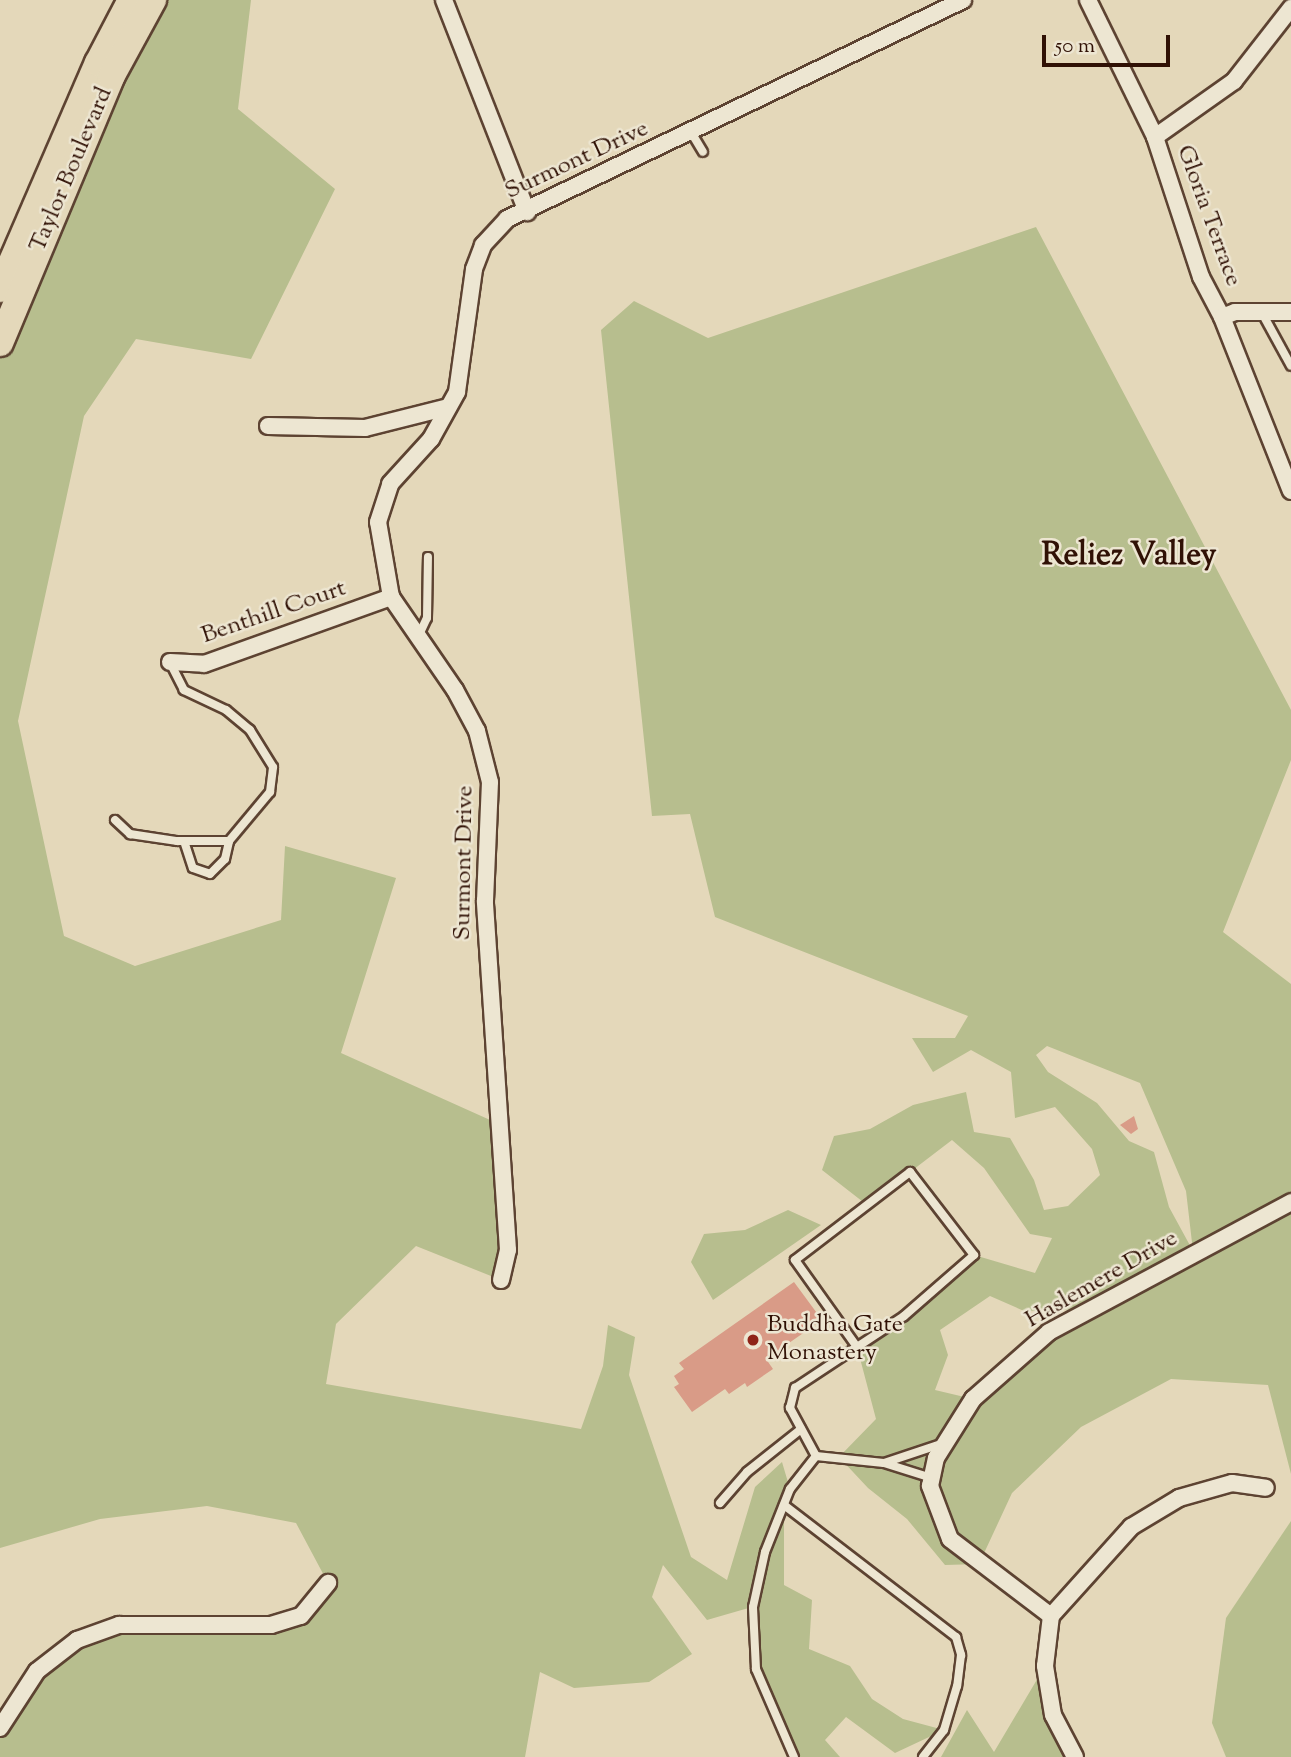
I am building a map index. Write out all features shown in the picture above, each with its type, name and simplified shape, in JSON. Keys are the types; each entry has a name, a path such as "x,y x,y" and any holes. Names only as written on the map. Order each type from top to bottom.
{"main road":[{"name":"Taylor Boulevard","path":"0,289 98,63 131,0"},
{"name":"Taylor Boulevard","path":"0,343 111,77 153,0"}],"street":[{"path":"444,0 527,212"},
{"name":"Surmont Drive","path":"501,1280 508,1250 485,901 491,782 477,731 391,597 380,544 382,509 390,484 431,439 457,392 474,269 483,245 507,219 527,212 964,0"},
{"name":"Gloria Terrace","path":"1088,0 1155,137 1201,277 1222,317 1291,491"},
{"path":"1155,137 1234,81 1291,8"},
{"path":"1222,317 1235,312 1291,312"},
{"path":"268,426 365,428 449,407"},
{"name":"Benthill Court","path":"170,662 204,663 391,597"},
{"name":"Haslemere Drive","path":"932,1478 946,1443 973,1399 1049,1332 1291,1202"},
{"path":"932,1478 930,1486 950,1539 1051,1616"},
{"path":"1075,1757 1053,1715 1045,1667 1051,1616 1131,1527 1179,1498 1231,1483 1266,1488"},
{"path":"0,1728 37,1671 77,1640 119,1625 271,1625 301,1616 328,1583"}],"lane":[{"path":"691,132 703,152"},
{"path":"1262,313 1291,366"},
{"path":"418,637 427,618 428,557"},
{"path":"170,662 184,690 226,710 250,730 273,767 270,792 229,841 225,859 210,874 192,868 184,841"},
{"path":"115,820 130,834 184,841 229,841"},
{"path":"816,1456 790,1408 795,1388 904,1316 974,1255 910,1172 795,1260 857,1347"},
{"path":"720,1503 747,1472 801,1429"},
{"path":"884,1463 946,1443"},
{"path":"816,1456 884,1463 932,1478"},
{"path":"794,1757 755,1669 753,1607 765,1552 784,1506 816,1456"},
{"path":"784,1506 956,1637 961,1655 957,1686 944,1730 923,1757"}],"green space":[{"path":"153,0 251,0 238,109 335,189 251,359 136,339 84,416 18,721 64,936 135,966 281,920 285,846 396,878 341,1053 499,1124 501,1280 416,1246 336,1324 326,1384 581,1429 603,1366 608,1325 635,1337 629,1375 691,1557 727,1580 755,1487 782,1462 790,1489 784,1506 784,1585 812,1600 809,1649 850,1666 872,1699 903,1719 944,1730 895,1753 846,1717 825,1740 840,1757 794,1757 756,1669 752,1607 707,1620 663,1565 652,1597 692,1654 649,1682 574,1688 540,1672 525,1757 0,1757 0,1728 37,1671 119,1625 301,1616 328,1583 296,1523 207,1506 100,1519 0,1548 0,343"},
{"path":"1036,227 1291,710 1291,760 1223,932 1291,984 1291,1474 1268,1385 1171,1379 1081,1427 1012,1493 979,1564 945,1565 907,1519 868,1488 839,1457 876,1419 857,1347 904,1316 974,1255 1035,1273 1052,1238 1030,1234 984,1168 952,1140 867,1205 822,1170 834,1136 870,1129 913,1105 966,1092 974,1132 1010,1138 1034,1180 1044,1210 1068,1206 1100,1175 1092,1149 1055,1107 1015,1118 1011,1072 971,1050 933,1072 912,1038 955,1038 968,1016 715,917 690,814 652,816 601,330 634,301 708,338","holes":["1047,1046 1140,1083 1186,1191 1193,1251 1169,1207 1154,1152 1129,1141 1097,1103 1048,1072 1036,1055","990,1296 1024,1311 1089,1309 973,1399 935,1390 948,1355 940,1330"]},
{"path":"788,1210 821,1225 713,1300 691,1262 704,1234 745,1230"},
{"path":"1291,1521 1291,1757 1226,1757 1212,1723 1226,1618"},
{"path":"1045,1666 1075,1757 941,1757 967,1710 994,1752"}],"building":[{"path":"1134,1116 1138,1129 1131,1134 1120,1125"},
{"name":"Buddha Gate Monastery","path":"794,1282 822,1320 766,1359 773,1369 747,1387 745,1383 729,1394 725,1389 692,1412 674,1387 679,1384 674,1376 684,1369 679,1363"}],"place":[{"name":"Buddha Gate Monastery","path":"753,1340"}],"district":[{"name":"Reliez Valley","path":"1129,556"}]}
